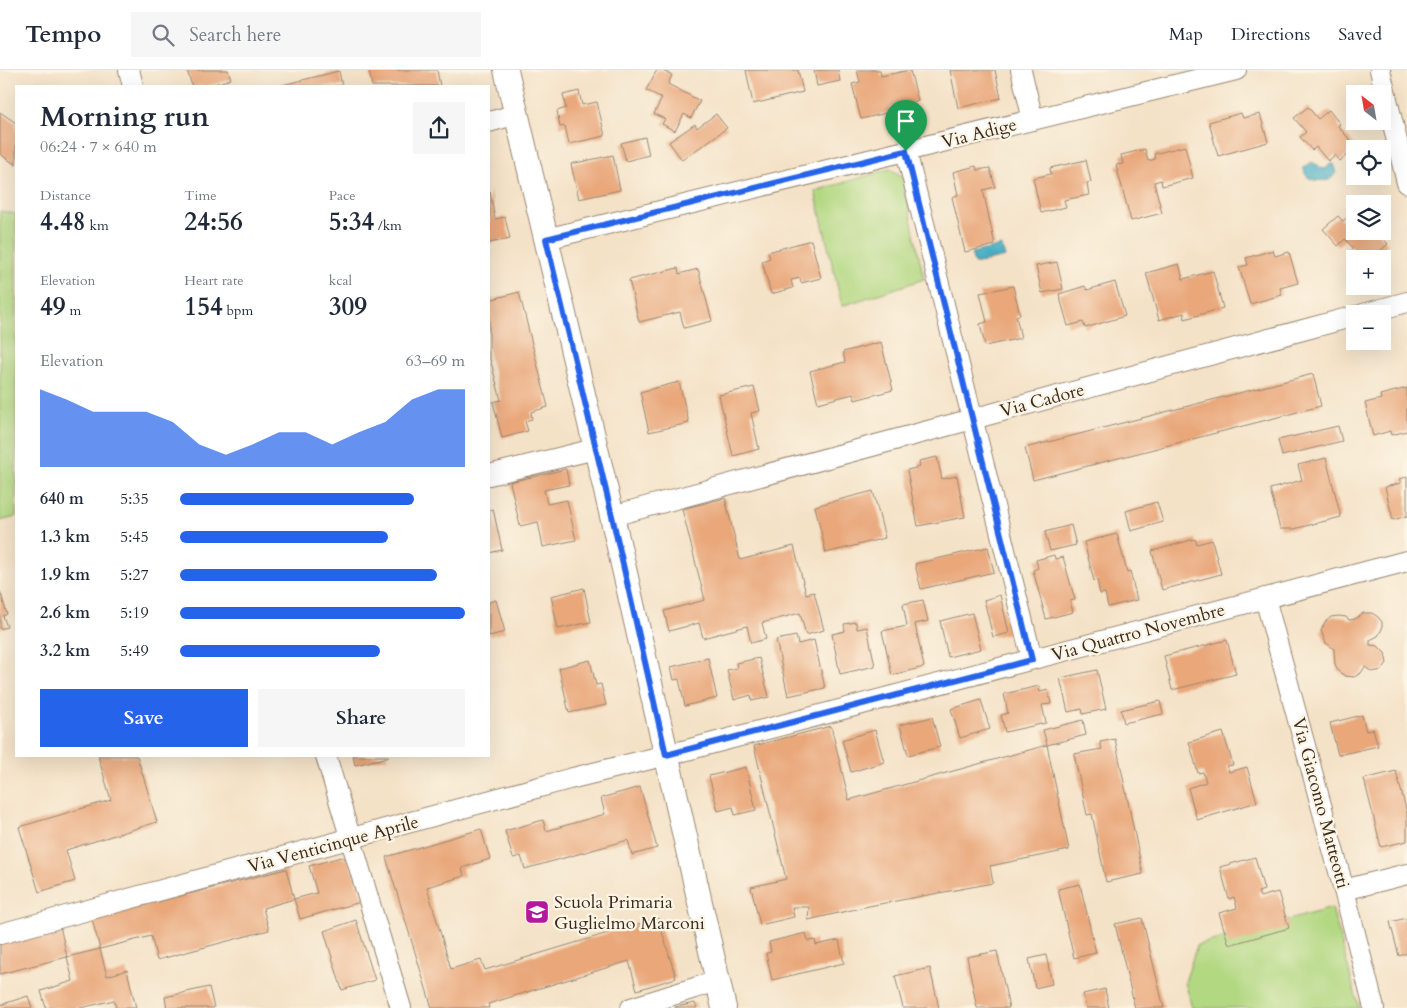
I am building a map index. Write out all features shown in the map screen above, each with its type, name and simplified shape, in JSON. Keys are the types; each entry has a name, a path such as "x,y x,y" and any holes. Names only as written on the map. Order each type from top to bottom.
{"street":[{"path":"129,70 133,85"},
{"path":"506,70 612,516 724,1008"},
{"name":"Via Adige","path":"1021,70 1034,120"},
{"name":"Via Adige","path":"546,239 1236,70"},
{"path":"1380,70 1407,183"},
{"path":"490,122 517,114"},
{"path":"906,151 1032,660"},
{"path":"1391,306 1407,302"},
{"name":"Via Cadore","path":"612,516 1346,318"},
{"path":"490,475 596,449"},
{"name":"Via Quattro Novembre","path":"666,755 1407,562"},
{"name":"Via Giacomo Matteotti","path":"1266,598 1374,1008"},
{"name":"Via Venticinque Aprile","path":"0,934 569,779 666,755"},
{"path":"326,757 401,1008"},
{"path":"1344,890 1407,874"},
{"path":"631,1008 717,981"}],"green space":[{"path":"890,169 902,176 924,279 842,306 815,191"},
{"path":"0,211 15,214 15,517 0,521"},
{"path":"1332,908 1359,1008 1192,1008 1185,982 1197,945"}],"water":[{"path":"1311,162 1325,169 1330,164 1334,164 1337,172 1330,180 1313,180 1304,172 1304,167"},
{"path":"1002,246 1005,257 974,264 971,253"}],"building":[{"path":"187,70 228,70 231,79 211,85 192,85"},
{"path":"369,70 437,70 440,85 372,85"},
{"path":"657,70 662,70 672,75 668,84 700,101 691,118 684,114 675,131 662,124 665,119 654,114 662,98 646,90"},
{"path":"746,70 798,70 803,92 753,104"},
{"path":"814,70 838,70 840,81 817,86"},
{"path":"857,70 880,70 881,76 910,70 918,101 890,108 891,112 861,119 852,84 860,82"},
{"path":"950,70 995,70 1001,98 958,108"},
{"path":"339,71 342,85 282,85"},
{"path":"579,91 582,105 597,102 605,136 569,144 565,126 560,127 557,111 566,108 563,95"},
{"path":"1308,107 1318,119 1329,110 1340,124 1338,126 1350,140 1346,140 1346,156 1340,161 1335,155 1328,161 1316,147 1312,150 1300,137 1306,132 1294,118"},
{"path":"0,112 15,122 15,164 0,154"},
{"path":"1241,113 1243,118 1260,114 1268,142 1218,156 1209,122"},
{"path":"716,114 727,128 682,160 669,142 695,124 697,128"},
{"path":"645,137 649,155 626,161 621,143"},
{"path":"1185,146 1193,178 1162,186 1161,180 1154,182 1162,213 1131,221 1116,165 1123,164 1121,155 1145,149 1148,161 1155,159 1154,154"},
{"path":"613,155 620,190 579,199 571,164"},
{"path":"1086,160 1091,182 1087,183 1089,195 1064,200 1066,207 1041,213 1033,178 1051,174 1050,168"},
{"path":"976,166 977,170 990,168 995,187 983,190 995,245 965,252 952,197 958,195 953,172"},
{"path":"490,191 495,219 505,217 510,239 490,243"},
{"path":"1338,216 1343,221 1346,218 1346,240 1384,240 1388,244 1381,250 1351,250 1353,248 1345,239 1338,246 1323,229"},
{"path":"811,240 821,278 801,283 800,278 791,280 793,288 771,294 762,261 770,258 768,252"},
{"path":"1273,250 1275,256 1289,252 1298,283 1280,288 1282,295 1250,304 1239,267 1248,265 1246,258"},
{"path":"1057,262 1063,289 1042,293 1036,266"},
{"path":"1179,264 1183,279 1213,271 1223,308 1185,319 1184,313 1159,320 1146,273"},
{"path":"678,268 679,274 698,269 712,321 684,328 680,312 639,322 629,280"},
{"path":"1115,282 1125,316 1085,328 1083,322 1068,326 1059,294 1085,286 1087,290"},
{"path":"1013,286 1020,315 1016,316 1021,338 985,346 980,324 987,322 980,293"},
{"path":"519,292 548,407 531,412 532,419 525,421 528,431 502,438 493,402 501,400 490,359 490,300"},
{"path":"881,342 893,390 855,400 853,394 818,403 810,371 845,362 843,352"},
{"path":"1313,374 1321,406 1033,480 1025,448"},
{"path":"679,382 689,423 649,432 640,392"},
{"path":"754,387 760,411 751,413 759,449 733,456 719,395"},
{"path":"1407,388 1407,431 1391,435 1390,431 1373,436 1365,403 1381,399 1380,395"},
{"path":"1338,426 1342,441 1282,456 1278,440"},
{"path":"937,457 942,479 957,476 965,517 918,526 907,470 920,467 919,461"},
{"path":"1326,458 1341,517 1294,529 1280,529 1270,489 1302,480 1298,465"},
{"path":"566,469 569,485 544,490 547,504 567,500 576,540 543,547 538,522 520,526 510,482"},
{"path":"1407,477 1407,516 1393,520 1385,487 1401,483 1399,479"},
{"path":"873,491 885,538 826,553 815,506"},
{"path":"725,498 740,560 794,546 806,594 814,592 824,630 806,635 800,613 762,623 766,639 751,643 747,626 703,638 699,623 669,631 664,611 705,600 682,509"},
{"path":"1157,502 1163,522 1131,531 1126,511"},
{"path":"493,509 502,550 490,553 490,510"},
{"path":"1071,525 1076,545 1050,551 1045,532"},
{"path":"1117,534 1127,572 1130,571 1137,600 1108,607 1105,593 1100,594 1097,580 1094,581 1084,542"},
{"path":"1195,539 1197,544 1212,540 1221,574 1162,590 1152,551"},
{"path":"988,547 994,572 921,589 915,564"},
{"path":"1054,555 1055,559 1063,557 1075,600 1070,601 1073,612 1046,619 1033,570 1038,568 1036,560"},
{"path":"584,588 591,622 558,629 551,596"},
{"path":"0,591 7,614 3,616 7,627 0,629"},
{"path":"1000,595 1009,633 993,637 984,600"},
{"path":"496,600 505,632 490,636 490,602"},
{"path":"923,600 928,621 915,624 924,667 892,675 882,631 907,626 903,604"},
{"path":"972,613 981,649 948,657 940,621"},
{"path":"1363,613 1372,613 1382,622 1382,629 1378,636 1370,640 1370,645 1378,646 1385,653 1387,663 1382,670 1372,672 1365,667 1361,673 1354,677 1345,676 1338,671 1335,664 1334,649 1326,643 1321,631 1325,622 1331,617 1346,617 1349,620 1355,619"},
{"path":"856,622 857,629 867,627 875,666 840,674 832,634 845,631 844,624"},
{"path":"796,636 798,644 814,640 825,688 788,696 776,640"},
{"path":"1227,640 1236,674 1172,690 1164,656"},
{"path":"708,658 717,698 685,706 679,679 674,680 671,667"},
{"path":"759,658 769,697 752,701 751,695 734,700 727,670 737,668 736,663"},
{"path":"590,660 596,685 601,684 606,705 569,713 559,668"},
{"path":"1097,670 1106,709 1083,714 1082,709 1068,712 1060,678"},
{"path":"1039,686 1040,692 1048,690 1051,704 1042,705 1046,723 1005,732 1001,715 1008,713 1004,694"},
{"path":"981,700 990,729 960,738 951,709"},
{"path":"1160,701 1163,714 1124,723 1121,710"},
{"path":"1362,715 1366,731 1373,729 1378,746 1338,755 1330,723"},
{"path":"932,717 940,747 908,755 900,725"},
{"path":"1083,720 1086,735 1047,745 1043,730"},
{"path":"831,726 849,800 1047,745 1069,850 990,866 993,883 869,906 808,920 809,907 792,907 794,917 760,925 751,887 786,879 754,746"},
{"path":"875,730 884,762 851,772 842,740"},
{"path":"1223,732 1233,765 1227,766 1229,772 1247,767 1257,802 1197,820 1188,788 1206,782 1203,772 1198,773 1189,742"},
{"path":"1115,739 1143,874 1106,882 1092,814 1087,815 1074,754 1102,749 1100,742"},
{"path":"98,757 137,757 157,822 66,850 75,881 39,892 19,827 111,800"},
{"path":"353,757 389,757 355,765"},
{"path":"746,767 756,810 735,815 733,807 718,811 709,776"},
{"path":"1396,771 1407,813 1407,841 1381,847 1364,779"},
{"path":"640,787 657,848 632,855 628,840 525,869 521,856 513,858 505,831 543,820 546,831 605,814 601,798"},
{"path":"481,829 490,859 462,868 464,876 427,887 451,969 481,960 485,970 658,918 676,978 637,990 629,961 488,1004 489,1008 432,1008 386,857"},
{"path":"341,857 348,860 364,901 300,919 294,899 317,893 309,866"},
{"path":"1255,857 1264,890 1258,892 1260,897 1278,892 1289,928 1229,945 1219,913 1237,908 1234,897 1229,899 1220,867"},
{"path":"286,869 294,899 263,908 269,930 157,960 151,936 100,949 92,919"},
{"path":"1080,884 1096,953 1074,958 1058,889"},
{"path":"1142,918 1164,1008 1135,1008 1115,924"},
{"path":"1407,918 1407,953 1399,956 1390,922"},
{"path":"356,920 375,980 342,990 324,931"},
{"path":"60,926 67,957 0,974 0,941"},
{"path":"806,933 808,941 815,940 816,945 839,940 844,963 772,980 766,953 771,952 769,942"},
{"path":"100,949 107,976 127,970 136,1008 116,1008 114,1000 81,1008 46,1008 41,991 73,981 67,957"},
{"path":"997,951 1009,1008 977,1008 967,957"},
{"path":"1046,955 1052,984 1035,988 1029,959"},
{"path":"930,968 939,1008 903,1008 895,976"},
{"path":"209,987 214,1008 167,1008 165,997"},
{"path":"1105,989 1109,1008 1086,1008 1083,994"},
{"path":"28,996 32,1008 0,1008 0,1005"},
{"path":"695,1003 697,1008 675,1008 675,1007"}],"place":[{"name":"Scuola Primaria Guglielmo Marconi","path":"537,912"}],"route":[{"path":"906,151 1032,660 666,755 612,516 546,239 906,151"}]}
